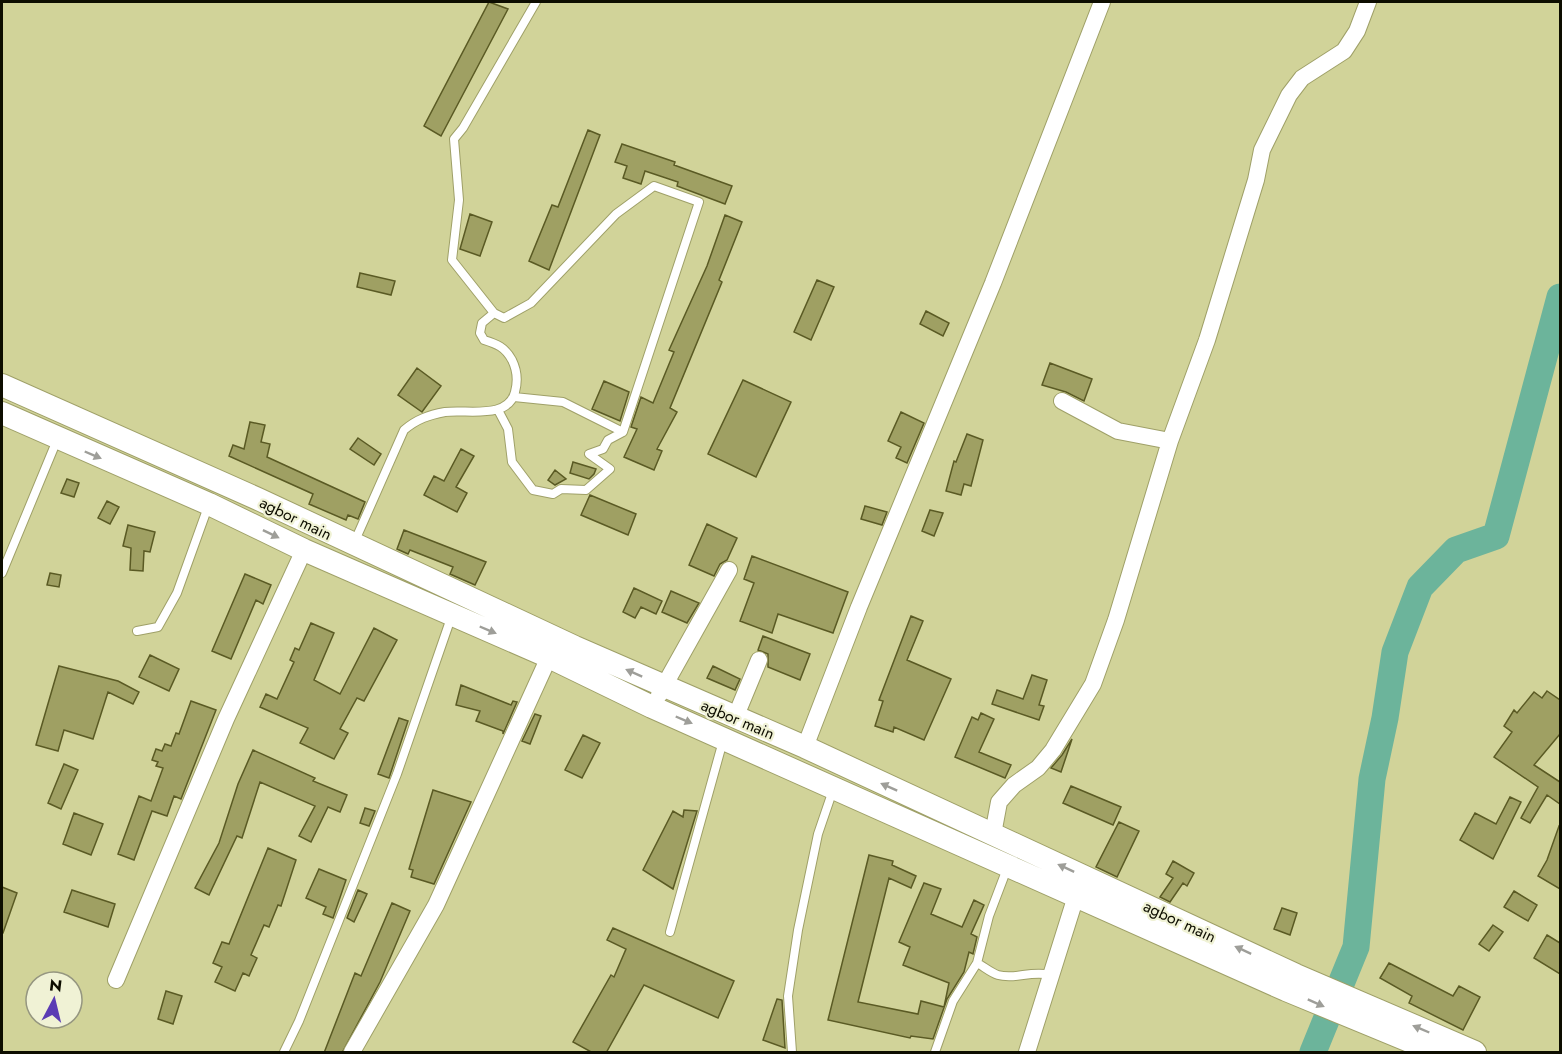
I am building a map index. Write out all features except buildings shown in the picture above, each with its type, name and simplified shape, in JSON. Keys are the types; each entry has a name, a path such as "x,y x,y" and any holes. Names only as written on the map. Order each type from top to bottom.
{"main road":[{"name":"agbor main","path":"2,385 258,499 353,546 663,686 805,747 993,834 1291,983"},
{"name":"agbor main","path":"2,413 57,440 209,504 304,550 549,657 652,707 834,786 1008,866 1348,1008 1436,1053"},
{"name":"agbor main","path":"1348,1008 1475,1053"}],"street":[{"path":"805,747 859,607 988,294 1102,2"},
{"path":"993,834 999,802 1007,792 1038,768 1053,750 1093,684 1116,620 1170,441 1207,340 1256,180 1262,150 1289,95 1302,78 1344,51 1357,31 1368,2"},
{"path":"1062,401 1118,431 1170,441"},
{"path":"116,980 226,719 304,550"},
{"path":"652,707 729,570"},
{"path":"352,1053 436,905 549,657"},
{"path":"735,718 759,660"},
{"path":"1027,1053 1076,896"}],"lane":[{"path":"498,410 508,429 512,462 533,490 553,494 561,489 586,490 610,469 589,454 603,449 608,440 623,432 699,202 654,186 616,214 531,303 504,318 494,313 452,260 459,200 454,139 464,128 536,2"},
{"path":"353,546 404,430 417,419 448,412 498,410 510,403 514,397 518,383 512,360 501,345 484,340 480,333 482,323 494,313"},
{"path":"514,397 563,402 623,432"},
{"path":"2,573 57,440"},
{"path":"137,632 158,627 170,609 209,504"},
{"path":"284,1053 299,1022 397,774 452,615"},
{"path":"670,932 724,738"},
{"path":"792,1053 788,996 798,930 818,834 834,786"},
{"path":"935,1053 953,1002 977,963 989,916 1008,866"},
{"path":"977,963 998,975 1017,976 1035,972 1051,975"}],"waterway":[{"path":"1313,1052 1356,947 1372,779 1385,718 1395,652 1420,587 1456,550 1496,536 1560,297"}]}
